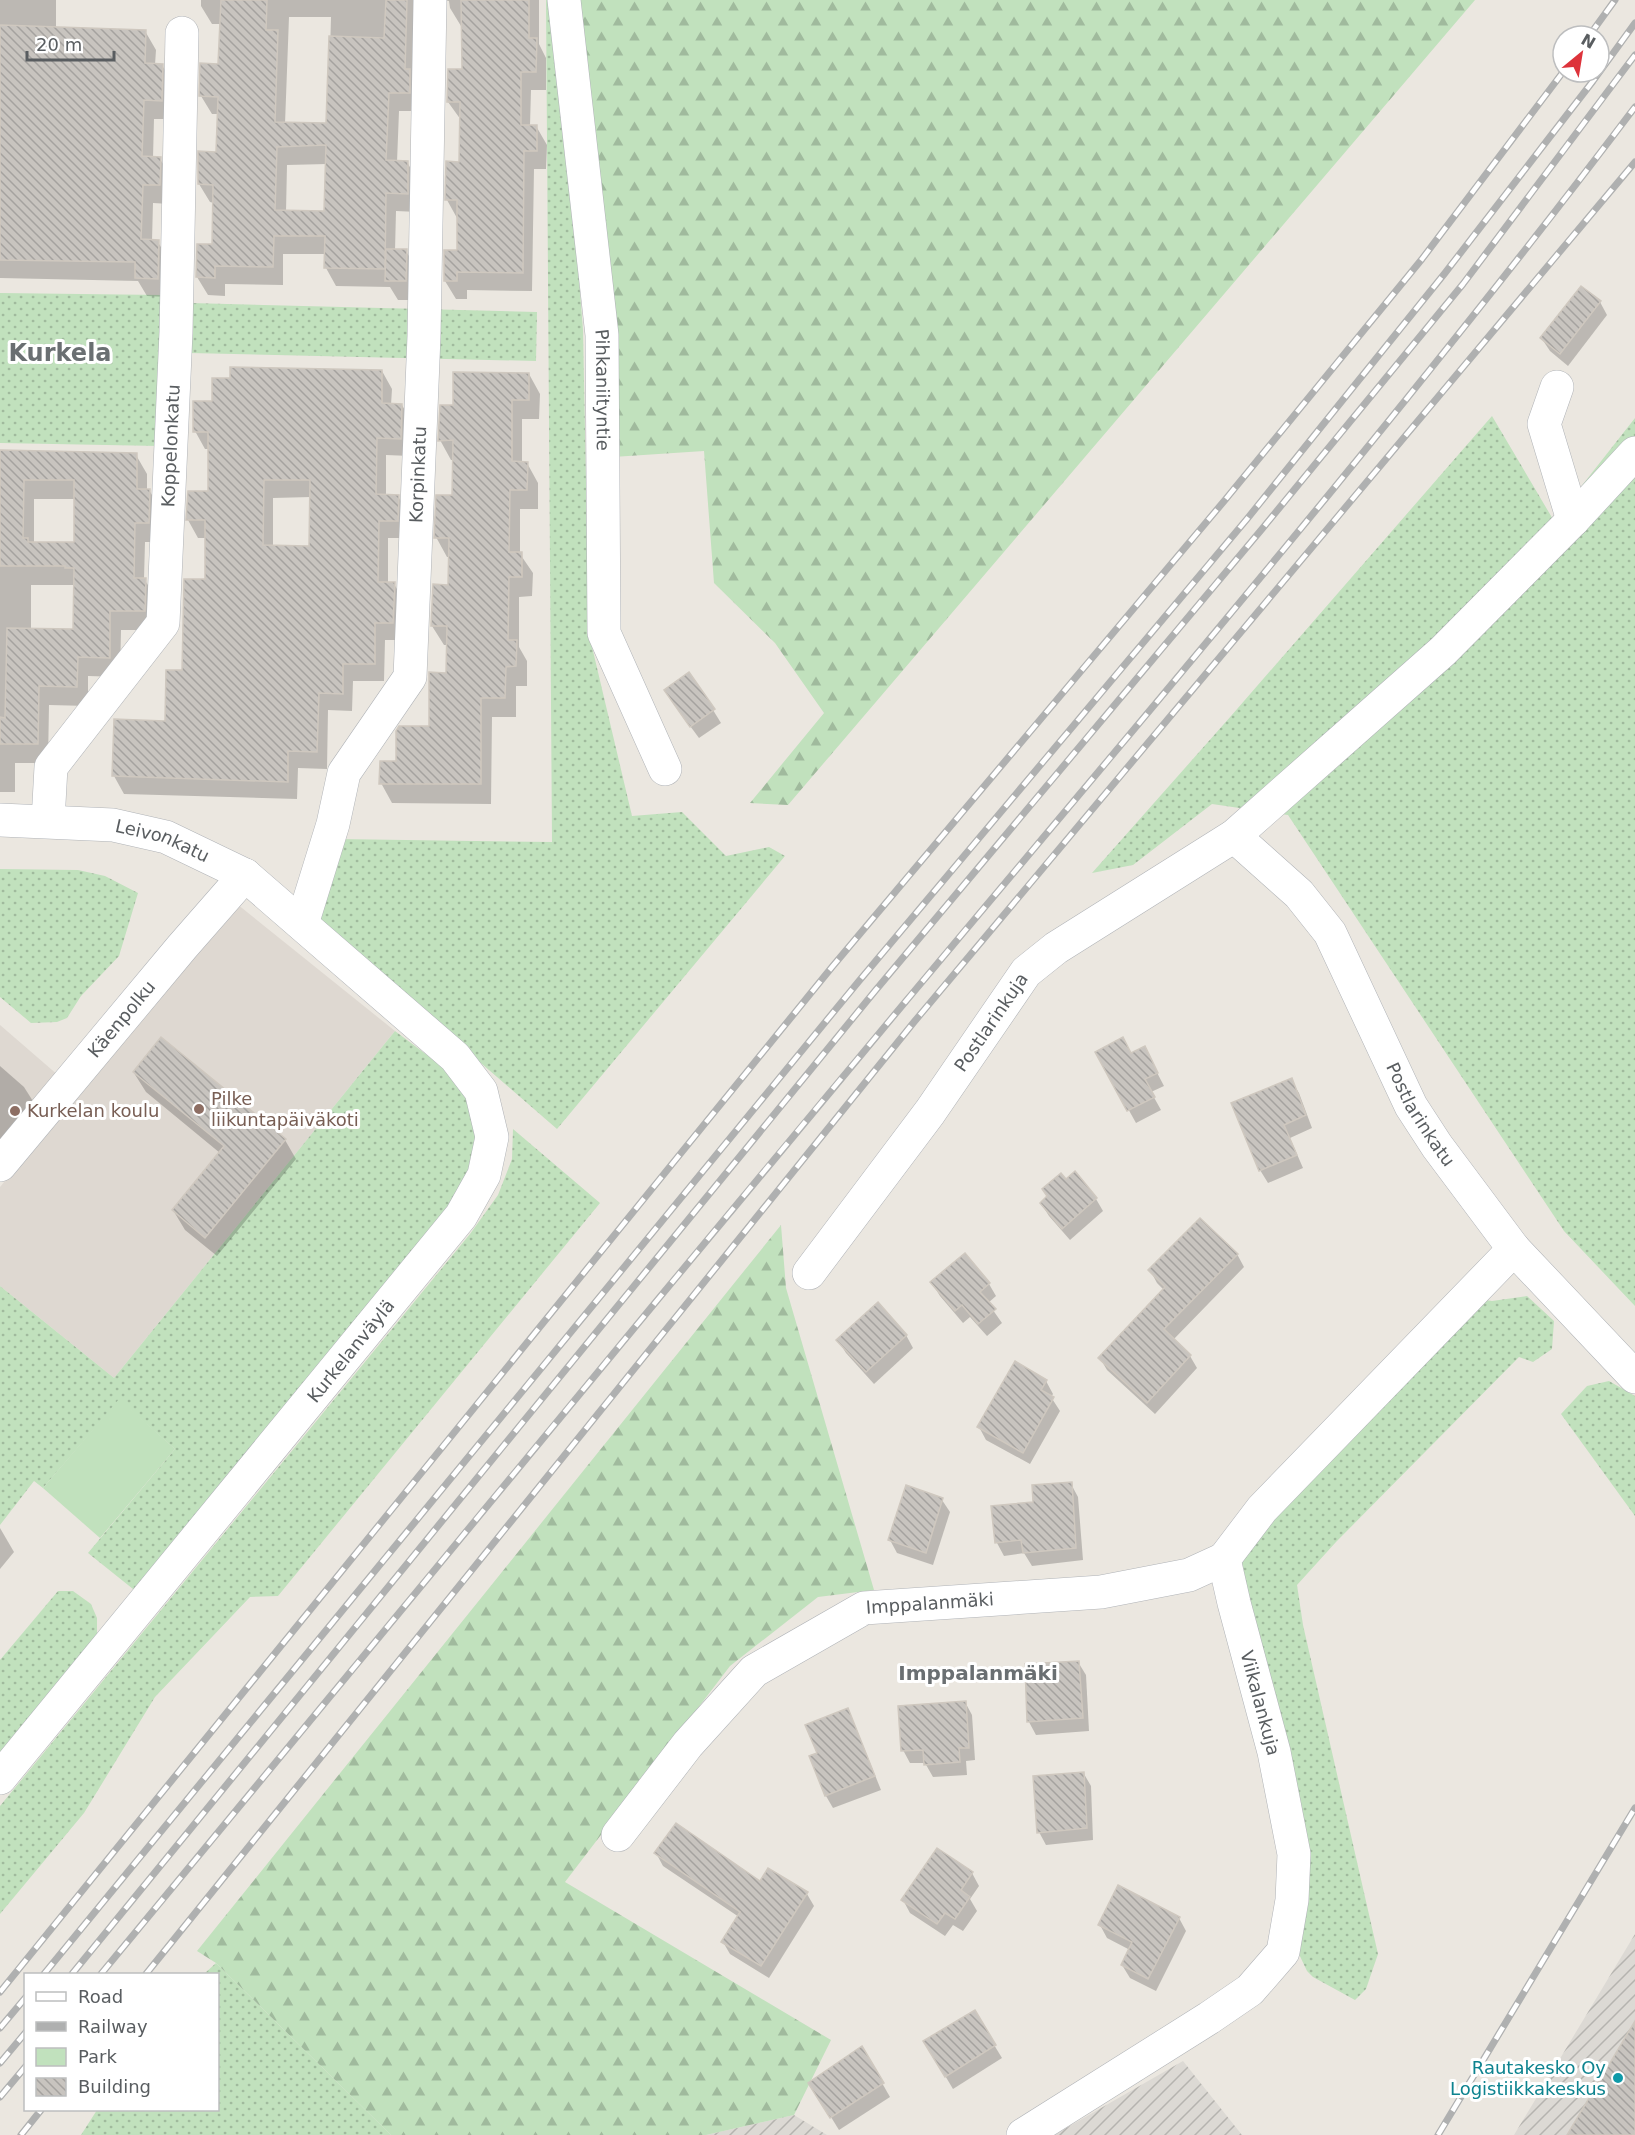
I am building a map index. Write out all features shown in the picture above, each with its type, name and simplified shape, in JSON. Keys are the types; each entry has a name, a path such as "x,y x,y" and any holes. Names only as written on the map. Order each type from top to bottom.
{"street":[{"name":"Korpinkatu","path":"302,924 333,824 344,773 410,677 424,336 430,0"},
{"name":"Pihkaniityntie","path":"564,0 602,335 604,633 665,769"},
{"name":"Koppelonkatu","path":"48,821 51,767 163,623 177,332 182,33"},
{"path":"1557,387 1544,423 1573,520"},
{"name":"Postlarinkuja","path":"809,1273 930,1112 1026,972 1056,948 1234,836 1443,651 1573,520 1635,453"},
{"name":"Leivonkatu","path":"0,820 114,825 166,837 245,875 302,924"},
{"name":"Postlarinkatu","path":"1234,836 1299,894 1330,933 1411,1106 1437,1146 1514,1249 1635,1377"},
{"name":"Käenpolku","path":"0,1165 245,875"},
{"name":"Kurkelanväylä","path":"0,1778 461,1216 484,1175 492,1137 481,1091 455,1057 302,924"},
{"path":"1224,1558 1262,1509 1514,1249"},
{"name":"Imppalanmäki","path":"618,1836 688,1744 754,1671 864,1608 1101,1592 1189,1575 1224,1558"},
{"name":"Viikalankuja","path":"1023,2135 1217,2013 1250,1989 1283,1952 1292,1900 1294,1854 1274,1752 1224,1558"}],"shaded area":[{"name":"Pilke liikuntapäiväkoti","path":"237,904 395,1031 114,1378 0,1286 0,1187"},
{"name":"Kurkelan koulu","path":"0,1025 59,1076 0,1146"},
{"path":"1635,1934 1635,2135 1514,2135"},
{"path":"1183,2061 1242,2135 1054,2135"},
{"path":"794,2115 827,2135 706,2135"}],"green space":[{"path":"546,0 557,0 583,330 589,634 632,816 682,812 726,856 769,847 785,856 557,1129 318,922 337,839 552,842"},
{"path":"575,0 1475,0 788,805 750,803 824,713 775,643 714,583 704,451 613,457"},
{"path":"0,293 162,295 159,446 0,443"},
{"path":"190,303 537,312 536,361 189,353"},
{"path":"1492,416 1554,521 1635,418 1635,1306 1564,1231 1288,815 1212,804 1133,865 1092,873"},
{"path":"0,869 78,870 105,876 138,893 119,956 81,996 67,1018 57,1022 31,1023 0,997"},
{"path":"395,1031 459,1079 479,1127 474,1173 453,1211 138,1593 88,1553 175,1449 119,1400 43,1488 34,1481 0,1525 0,1286 114,1378"},
{"path":"513,1129 600,1203 278,1596 250,1597 155,1697 84,1813 0,1914 0,1806 470,1234 498,1195 512,1159"},
{"path":"781,1225 786,1288 874,1590 818,1597 730,1666 565,1882 831,2040 794,2115 706,2135 391,2135 216,1963 197,1951"},
{"path":"1527,1296 1554,1321 1552,1349 1533,1362 1519,1357 1336,1542 1297,1585 1303,1625 1378,1954 1366,1989 1355,2000 1313,1977 1307,1971 1298,1952 1241,1563 1263,1527 1479,1299 1492,1301"},
{"path":"1609,1381 1635,1396 1635,1516 1561,1414 1587,1386"},
{"path":"119,1399 175,1449 100,1538 43,1488"},
{"path":"58,1591 73,1591 91,1604 97,1618 97,1636 0,1753 0,1660"},
{"path":"216,1963 391,2135 81,2135 96,2111 219,2111 219,1973 205,1973"}],"building":[{"path":"221,0 267,0 266,30 278,30 275,122 326,123 329,36 384,38 386,0 407,0 405,69 410,69 410,93 389,93 386,160 408,161 408,194 386,193 385,269 324,268 325,236 274,236 273,267 215,266 215,278 196,277 197,244 212,244 213,185 198,184 198,151 216,152 218,97 199,96 200,63 218,64","holes":["326,145 324,211 275,210 277,147"]},
{"path":"461,0 529,0 529,38 537,38 536,72 521,72 521,125 537,125 537,151 524,151 523,273 457,272 457,281 444,281 444,250 457,250 457,200 445,200 446,161 459,162 460,102 447,102 448,69 462,69"},
{"path":"0,25 146,30 145,63 163,64 162,101 144,100 142,156 161,157 160,185 143,185 141,239 159,240 158,279 135,278 135,262 0,260"},
{"path":"386,249 407,249 406,281 385,281"},
{"path":"1581,286 1601,301 1560,354 1540,338"},
{"path":"230,367 382,370 382,403 402,404 401,439 377,438 376,494 399,495 398,521 379,521 378,582 395,582 393,623 375,623 375,664 343,664 343,694 319,693 317,752 288,751 288,782 112,776 114,719 165,721 166,670 182,670 184,579 205,579 205,520 186,520 188,491 208,491 208,432 193,432 193,401 212,401 212,378 230,378","holes":["264,480 310,480 309,546 263,545"]},
{"path":"453,372 529,373 529,400 512,400 512,461 528,462 527,490 510,490 509,552 522,552 522,577 509,577 508,640 517,640 516,666 506,667 505,698 481,698 481,784 379,784 380,761 396,761 396,731 399,726 429,726 429,672 446,673 447,626 431,626 433,584 448,585 449,538 434,538 436,495 452,495 453,440 438,441 440,405 453,405"},
{"path":"0,450 137,453 137,489 150,489 149,523 135,523 134,578 146,578 145,611 110,611 110,658 78,657 77,687 39,686 38,744 0,744 0,717 5,718 7,628 73,629 74,568 0,566","holes":["24,480 74,480 74,542 28,542 28,538 23,538"]},
{"path":"689,672 715,709 690,727 664,690"},
{"path":"161,1037 286,1139 205,1238 172,1210 224,1146 133,1072"},
{"path":"1123,1037 1131,1053 1145,1046 1158,1073 1145,1079 1155,1097 1127,1111 1095,1052"},
{"path":"1292,1078 1306,1115 1284,1125 1297,1155 1259,1171 1231,1103"},
{"path":"1075,1171 1097,1198 1062,1229 1040,1203 1047,1196 1042,1189 1061,1173 1066,1179"},
{"path":"1200,1218 1238,1254 1164,1329 1191,1355 1147,1403 1098,1358 1165,1287 1148,1270"},
{"path":"965,1253 990,1283 980,1292 996,1309 978,1324 962,1305 955,1311 930,1282"},
{"path":"878,1302 907,1335 866,1372 836,1340"},
{"path":"1015,1361 1047,1380 1041,1390 1054,1397 1023,1453 977,1427"},
{"path":"1072,1482 1076,1548 1023,1553 1021,1540 995,1543 991,1506 1033,1502 1032,1485"},
{"path":"906,1485 943,1498 926,1553 888,1540"},
{"path":"1079,1661 1083,1718 1027,1722 1025,1664"},
{"path":"966,1701 969,1748 959,1748 960,1762 924,1765 923,1750 901,1751 898,1706"},
{"path":"848,1708 875,1776 825,1796 809,1756 817,1753 805,1725"},
{"path":"1084,1772 1087,1828 1037,1833 1033,1776"},
{"path":"676,1823 760,1881 768,1868 808,1892 761,1966 721,1942 740,1912 654,1853"},
{"path":"937,1848 973,1872 961,1890 970,1897 955,1919 945,1913 937,1924 901,1900"},
{"path":"1118,1885 1180,1917 1148,1979 1121,1965 1132,1942 1098,1925"},
{"path":"975,2010 996,2045 945,2077 923,2041"},
{"name":"Rautakesko Oy Logistiikkakeskus","path":"1635,2021 1635,2135 1567,2135"},
{"path":"862,2046 884,2083 830,2118 808,2083"}],"railway":[{"path":"1598,24 1615,0"},
{"path":"45,1973 859,981 1247,519 1445,273 1635,23"},
{"path":"73,1973 875,991 1262,529 1463,284 1635,55"},
{"path":"0,1992 832,967 1225,500 1422,259 1554,84"},
{"path":"102,1973 704,1244 1368,447 1635,107"},
{"path":"147,1973 914,1022 1635,162"},
{"path":"1438,2135 1635,1808"},
{"path":"0,2028 24,1999"},
{"path":"0,2063 24,2034"},
{"path":"0,2097 24,2068"},
{"path":"21,2135 40,2111"}],"place":[{"name":"Pilke liikuntapäiväkoti","path":"199,1109"},
{"name":"Kurkelan koulu","path":"15,1111"},
{"name":"Rautakesko Oy Logistiikkakeskus","path":"1618,2078"}],"district":[{"name":"Kurkela","path":"60,353"},
{"name":"Imppalanmäki","path":"978,1673"}]}
